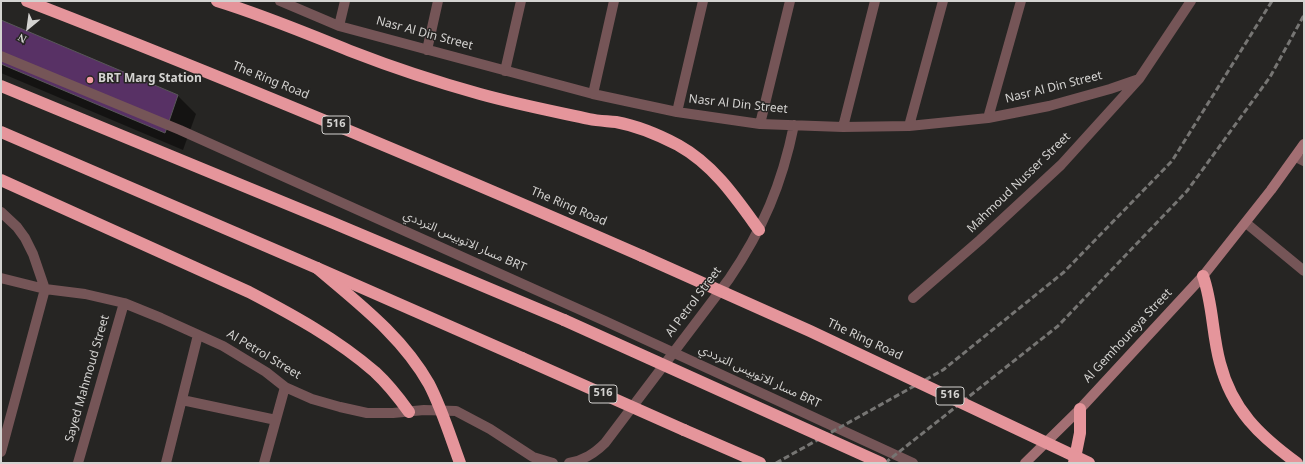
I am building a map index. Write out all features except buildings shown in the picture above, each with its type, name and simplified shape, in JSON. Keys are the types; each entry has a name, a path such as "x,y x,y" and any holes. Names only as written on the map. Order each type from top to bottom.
{"highway":[{"name":"The Ring Road","path":"27,1 306,112 620,246 810,331 1089,463"},
{"path":"217,1 299,29 354,52 437,82 537,108 595,120 617,122 660,136 698,158 714,172 728,188 759,230"},
{"path":"1,86 557,317 881,463"},
{"name":"516","path":"1,132 317,268 760,463"},
{"path":"1,180 248,292 286,311 323,333 376,373 395,393 409,412"},
{"path":"317,268 386,328 415,364 428,383 438,404 460,463"},
{"path":"1203,276 1210,300 1220,364 1232,396 1247,419 1267,439 1297,463"},
{"path":"1074,463 1080,433 1080,409"}],"main road":[{"name":"Al Gemhoureya Street","path":"1026,463 1080,409 1203,276 1300,159 1304,144"}],"street":[{"name":"Nasr Al Din Street","path":"280,1 339,26 593,94 677,112 760,124 843,127 909,126 988,118 1049,106 1102,92 1139,79"},
{"path":"339,26 344,1"},
{"path":"427,50 438,1"},
{"path":"505,70 521,1"},
{"path":"593,94 614,1"},
{"path":"677,112 703,1"},
{"path":"760,124 790,1"},
{"path":"843,127 875,1"},
{"path":"909,126 943,1"},
{"path":"988,118 1021,1"},
{"name":"Mahmoud Nusser Street","path":"913,298 980,240 1061,165 1139,79 1191,1"},
{"name":"مسار الاتوبيس الترددي BRT","path":"1,56 180,130 605,321 913,463"},
{"name":"Al Petrol Street","path":"569,463 589,456 605,443 729,279 745,255 759,230 781,178 789,152 794,125"},
{"path":"1,212 13,222 24,238 36,260 45,289 1,452"},
{"path":"1246,223 1304,271"},
{"name":"Al Petrol Street","path":"1,278 45,289 85,294 124,303 223,346 246,359 285,387 312,398 353,410 367,413 393,413 424,410 456,411 490,429 533,457 553,463"},
{"name":"Sayed Mahmoud Street","path":"78,463 124,303"},
{"path":"166,463 198,335"},
{"path":"264,463 285,387"},
{"path":"182,400 276,420"}],"railway":[{"path":"776,463 943,370 1064,272 1172,161 1272,1"},
{"path":"885,463 1058,326 1187,191 1270,77 1304,15"}],"place":[{"name":"BRT Marg Station","path":"90,80"}]}
